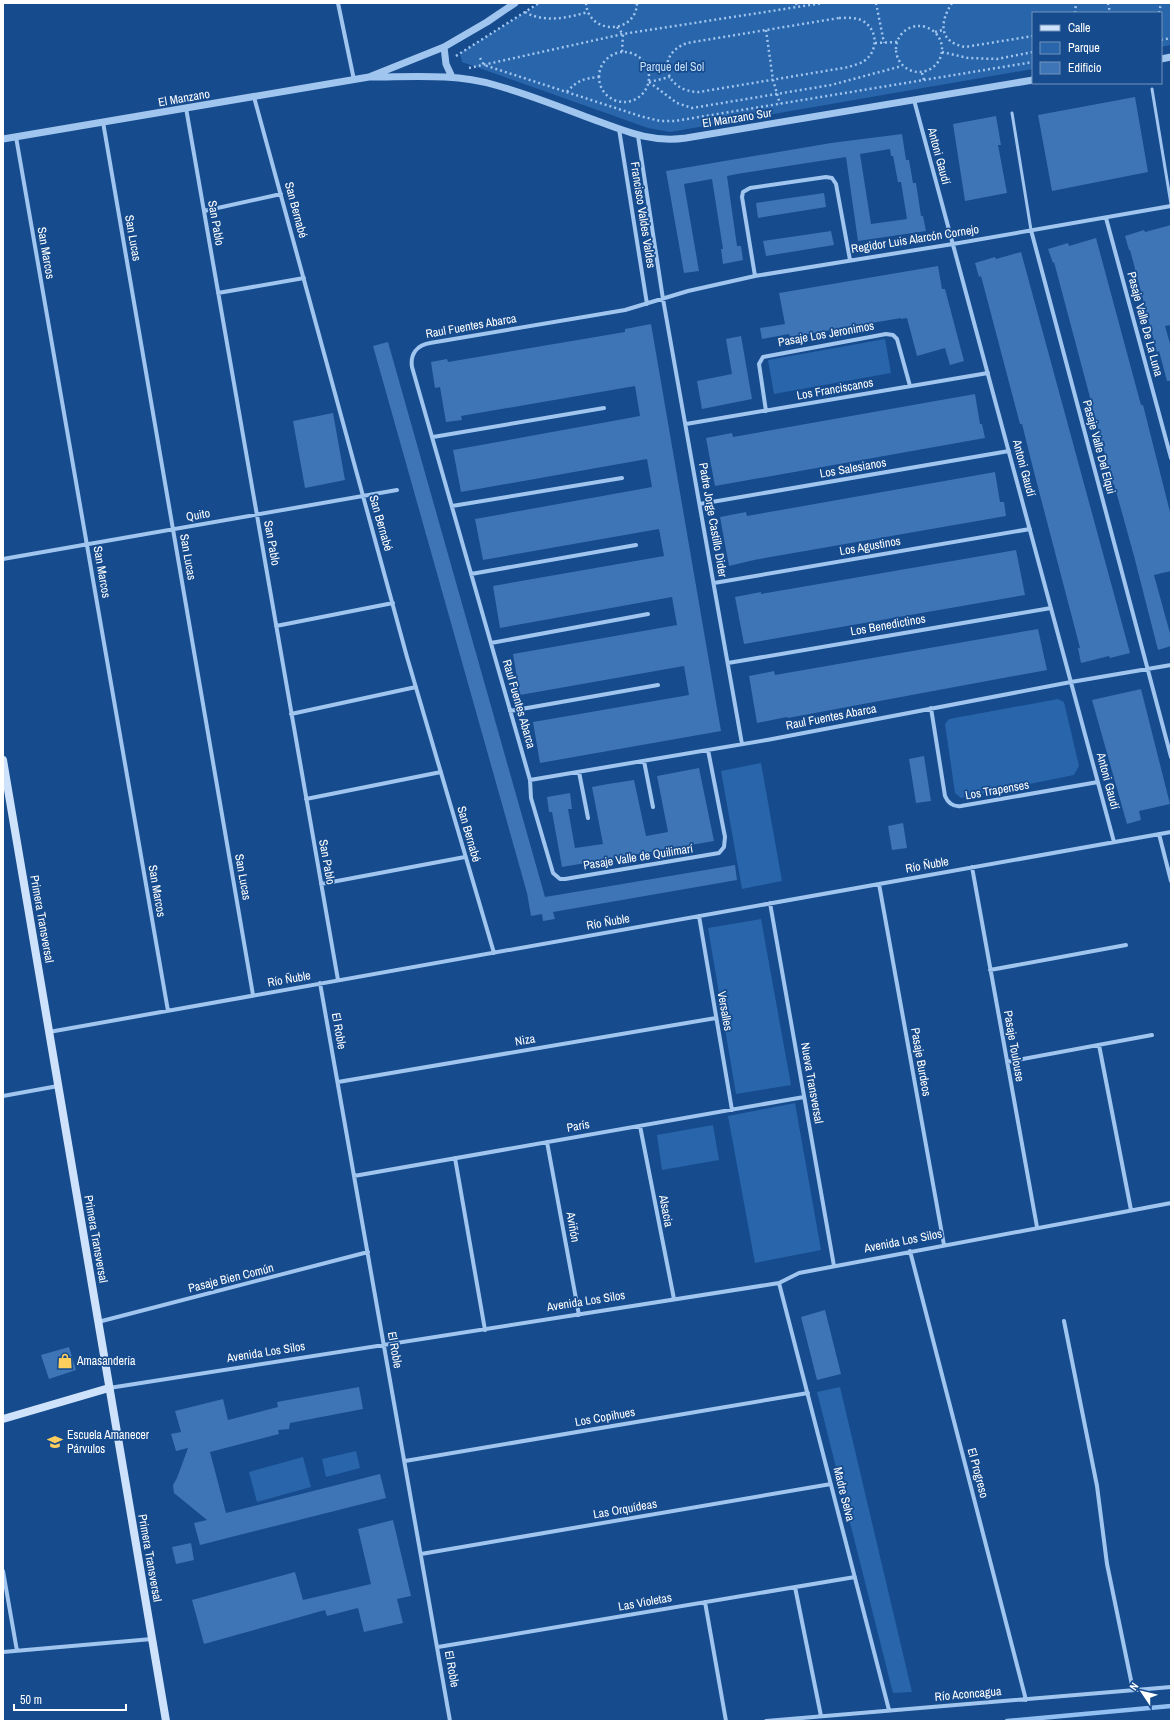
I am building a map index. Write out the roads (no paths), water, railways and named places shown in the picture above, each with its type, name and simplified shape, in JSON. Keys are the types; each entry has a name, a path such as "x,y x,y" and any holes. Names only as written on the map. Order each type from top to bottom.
{"main road":[{"name":"Primera Transversal","path":"3,760 166,1721"},
{"name":"Avenida Los Silos","path":"3,1419 110,1388"}],"street":[{"path":"338,3 354,80"},
{"name":"El Manzano","path":"3,139 369,77 444,47 469,33 515,3"},
{"path":"444,47 446,64 452,77"},
{"name":"El Manzano","path":"369,77 452,77"},
{"name":"El Manzano Sur","path":"452,77 460,77 495,84 638,136 650,139 674,140 1032,80"},
{"name":"San Bernabé","path":"254,97 416,687 494,953"},
{"name":"Antoni Gaudí","path":"914,100 1114,842"},
{"name":"San Pablo","path":"186,108 338,980"},
{"name":"San Lucas","path":"103,122 253,995"},
{"name":"Francisco Valdes Valdes","path":"619,129 647,304"},
{"name":"Francisco Valdes Valdes","path":"638,136 663,299"},
{"name":"San Marcos","path":"16,137 168,1011"},
{"path":"755,276 742,197 744,192 750,188 826,177 832,178 836,184 850,260"},
{"path":"204,211 281,194"},
{"name":"Regidor Luis Alarcón Cornejo","path":"663,299 688,291 755,276 1106,218 1171,205"},
{"name":"Pasaje Valle De La Luna","path":"1106,218 1171,458"},
{"name":"Pasaje Valle Del Elqui","path":"1031,230 1171,757"},
{"path":"218,293 304,278"},
{"name":"Raul Fuentes Abarca","path":"663,299 616,312 423,344 414,352 411,362 530,780 742,744 1171,664"},
{"name":"Padre Jorge Castillo Dider","path":"663,299 742,744"},
{"name":"Pasaje Los Jeronimos","path":"766,411 759,364 763,357 886,334 893,335 897,340 910,386"},
{"name":"Los Franciscanos","path":"686,424 988,373"},
{"path":"433,437 604,408"},
{"name":"Los Salesianos","path":"700,504 1009,451"},
{"path":"452,506 622,478"},
{"name":"Quito","path":"3,559 397,490"},
{"name":"Los Agustinos","path":"714,583 1030,529"},
{"path":"471,574 636,545"},
{"path":"276,626 393,604"},
{"name":"Los Benedictinos","path":"728,663 1051,608"},
{"path":"491,643 648,614"},
{"path":"510,711 658,685"},
{"path":"292,714 416,687"},
{"name":"Los Trapenses","path":"931,708 945,796 948,802 954,806 1098,782"},
{"name":"Pasaje Valle de Quilimarí","path":"530,780 530,798 551,869 556,877 560,879 708,855 719,853 726,842 708,750"},
{"path":"644,761 653,807"},
{"path":"306,799 441,772"},
{"path":"579,772 588,818"},
{"name":"Río Ñuble","path":"49,1032 1171,832"},
{"path":"1159,834 1171,881"},
{"path":"321,884 466,857"},
{"name":"Pasaje Toulouse","path":"972,867 1037,1227"},
{"name":"Pasaje Burdeos","path":"879,884 944,1245"},
{"name":"Nueva Transversal","path":"770,903 834,1266"},
{"name":"Versalles","path":"699,916 732,1110"},
{"path":"990,970 1126,945"},
{"name":"El Roble","path":"320,983 450,1721"},
{"name":"Niza","path":"338,1082 716,1018"},
{"path":"1007,1062 1152,1035"},
{"path":"1099,1045 1131,1210"},
{"path":"3,1096 58,1086"},
{"name":"París","path":"354,1176 804,1097"},
{"name":"Alsacia","path":"640,1126 674,1299"},
{"name":"Aviñón","path":"547,1142 578,1315"},
{"path":"455,1158 486,1330"},
{"name":"Avenida Los Silos","path":"110,1388 779,1283 799,1273 1171,1203"},
{"name":"El Progreso","path":"910,1251 1026,1700"},
{"name":"Pasaje Bien Común","path":"98,1322 368,1252"},
{"name":"Madre Selva","path":"779,1283 889,1710"},
{"path":"1064,1321 1097,1486 1107,1564 1133,1690"},
{"name":"Los Copihues","path":"405,1461 808,1393"},
{"name":"Las Orquídeas","path":"421,1554 831,1484"},
{"path":"3,1573 17,1651"},
{"name":"Las Violetas","path":"438,1647 855,1577"},
{"path":"795,1587 821,1716"},
{"path":"705,1602 726,1721"},
{"path":"3,1652 152,1639"},
{"name":"Río Aconcagua","path":"766,1721 1171,1687"}],"lane":[{"path":"1152,89 1171,205"},
{"path":"1012,112 1031,230"}],"waterway":[{"path":"1007,1721 1171,1706"}],"place":[{"name":"Amasandería","path":"65,1361"},
{"name":"Escuela Amanecer Párvulos","path":"55,1442"}],"park label":[{"name":"Parque del Sol","path":"672,67"}]}
